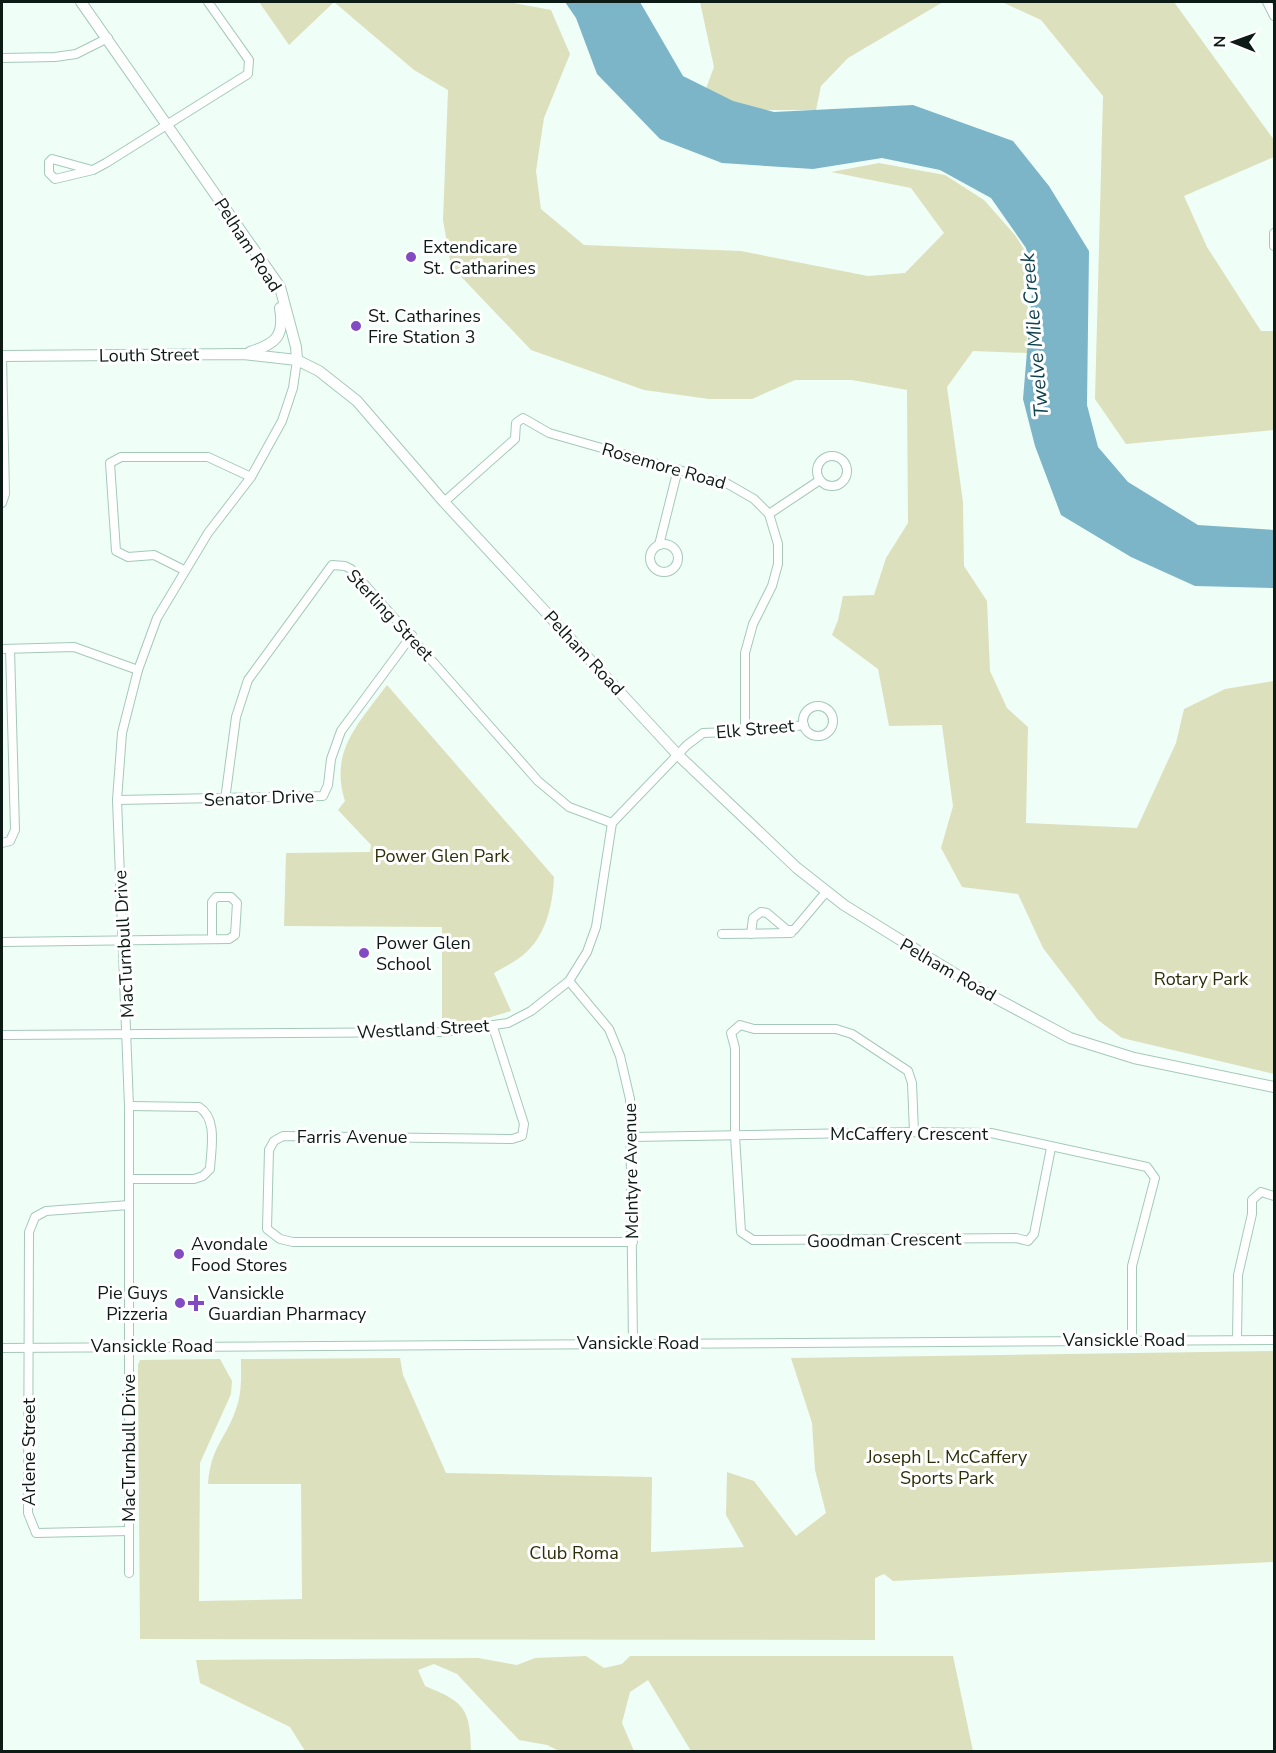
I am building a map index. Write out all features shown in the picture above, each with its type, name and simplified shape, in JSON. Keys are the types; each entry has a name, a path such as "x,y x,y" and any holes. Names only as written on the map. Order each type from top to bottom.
{"main road":[{"name":"Pelham Road","path":"81,2 280,287 296,347 297,360 319,371 357,401 444,502 677,754 797,868 826,892 904,945 1070,1038 1134,1058 1275,1088"},
{"path":"243,354 269,346 280,333 282,321 280,287"},
{"name":"Louth Street","path":"2,356 243,354 297,360"}],"street":[{"path":"92,170 244,80 250,70 249,60 208,2"},
{"path":"1268,2 1275,16"},
{"path":"2,58 55,57 76,54 108,38"},
{"path":"1275,233 1275,246"},
{"path":"2,356 6,494 2,503"},
{"name":"MacTurnbull Drive","path":"129,1573 128,1033 117,800 123,733 138,670 157,618 208,533 251,477 282,421 292,388 297,360"},
{"name":"Rosemore Road","path":"444,502 515,439 516,423 522,418 549,433 736,487 770,514"},
{"path":"184,570 154,555 128,557 117,550 110,463 121,457 208,457 251,477"},
{"path":"659,545 678,469"},
{"path":"745,732 743,672 745,653 753,624 772,586 778,564 778,544 770,514 820,480"},
{"name":"Sterling Street","path":"225,800 236,717 248,680 332,565 351,569 412,635 538,781 568,807 612,823"},
{"name":"Senator Drive","path":"117,800 225,800 323,796 328,785 331,759 341,731 412,635"},
{"path":"2,843 10,841 15,830 6,649 74,647 138,670"},
{"name":"Elk Street","path":"677,754 703,733 745,732 804,725"},
{"path":"612,823 677,754"},
{"name":"Westland Street","path":"2,1035 442,1032 494,1027 531,1011 568,981 587,952 596,927 612,823"},
{"path":"722,934 788,934 799,927 826,892"},
{"path":"2,942 229,939 235,935 237,903 231,897 216,897 212,902 212,939"},
{"path":"751,934 752,920 759,912 766,913 788,931 799,927"},
{"name":"McIntyre Avenue","path":"568,981 609,1029 620,1056 630,1099 633,1343"},
{"path":"735,1136 735,1048 730,1036 733,1030 740,1025 754,1029 836,1029 852,1034 908,1071 912,1083 914,1132"},
{"name":"Farris Avenue","path":"494,1027 524,1124 522,1136 512,1139 283,1136 274,1141 269,1150 267,1229 280,1239 293,1242 633,1242"},
{"path":"129,1106 199,1107 207,1112 211,1124 210,1169 203,1176 194,1179 129,1179"},
{"name":"McCaffery Crescent","path":"632,1137 914,1132 990,1133 1146,1167 1154,1174 1154,1182 1132,1266 1132,1340"},
{"name":"Goodman Crescent","path":"735,1136 741,1232 746,1238 764,1241 1004,1238 1028,1241 1034,1234 1051,1148"},
{"path":"1237,1340 1238,1275 1252,1214 1252,1200 1261,1192 1275,1196"},
{"path":"29,1347 28,1232 35,1216 46,1211 129,1205"},
{"name":"Vansickle Road","path":"2,1348 1275,1340"},
{"name":"Arlene Street","path":"29,1347 28,1513 32,1527 36,1533 44,1534 129,1531"}],"green space":[{"path":"259,2 334,2 289,45"},
{"name":"Rotary Park","path":"334,2 508,2 551,10 570,54 544,118 536,171 541,209 584,245 741,251 868,276 905,273 944,233 911,188 831,172 879,163 945,175 984,200 1015,235 1025,251 1028,278 1027,353 973,351 947,387 963,502 964,566 987,601 990,671 1007,708 1028,727 1026,823 1137,828 1176,743 1184,709 1225,689 1274,681 1274,1074 1122,1038 1098,1020 1043,948 1018,894 962,887 941,848 953,806 942,725 889,726 878,669 832,635 843,596 874,595 886,558 908,523 907,390 852,380 795,380 752,399 709,399 644,390 531,350 451,266 443,220 448,90 414,70"},
{"path":"700,2 943,2 848,58 821,86 816,110 737,110 702,99 714,67"},
{"path":"1002,2 1174,2 1274,140 1274,157 1184,196 1207,247 1261,331 1274,331 1274,430 1126,444 1095,399 1103,96 1041,20"},
{"name":"Power Glen Park","path":"387,685 554,877 550,909 543,930 531,948 520,958 494,973 511,1011 481,1020 442,1023 442,927 284,926 286,853 370,852 371,845 338,810 345,801 341,783 341,767 344,752 357,725"},
{"path":"1274,1351 1274,1562 893,1581 884,1574 875,1578 875,1640 140,1639 138,1365 140,1360 220,1359 232,1381 231,1394 200,1463 199,1601 302,1599 301,1484 208,1484 212,1460 239,1400 241,1359 400,1358 403,1375 446,1473 652,1477 651,1552 744,1547 726,1515 727,1472 754,1481 796,1536 826,1513 815,1470 812,1423 791,1358"},
{"path":"586,1656 604,1668 622,1664 630,1656 953,1656 973,1751 691,1751 648,1680 630,1692 622,1723 634,1751 559,1751 547,1745 519,1740 457,1674 434,1664 418,1670 425,1686 449,1697 463,1709 469,1725 471,1751 305,1751 290,1727 200,1683 196,1660 478,1658 517,1665 535,1658"}],"water":[{"name":"Twelve Mile Creek","path":"565,2 640,2 683,76 733,101 774,112 913,105 1013,141 1049,186 1089,251 1087,405 1098,447 1128,482 1198,525 1274,530 1274,588 1195,586 1131,557 1061,515 1035,446 1023,399 1033,280 1026,248 991,198 940,170 882,158 813,169 722,163 660,139 597,74 576,18"}],"place":[{"name":"Extendicare St. Catharines","path":"411,257"},
{"name":"St. Catharines Fire Station 3","path":"356,326"},
{"name":"Power Glen School","path":"364,953"},
{"name":"Avondale Food Stores","path":"179,1254"},
{"name":"Pie Guys Pizzeria","path":"180,1303"},
{"name":"Vansickle Guardian Pharmacy","path":"196,1303"}],"park label":[{"name":"Joseph L. McCaffery Sports Park","path":"947,1467"},
{"name":"Club Roma","path":"574,1553"}]}
